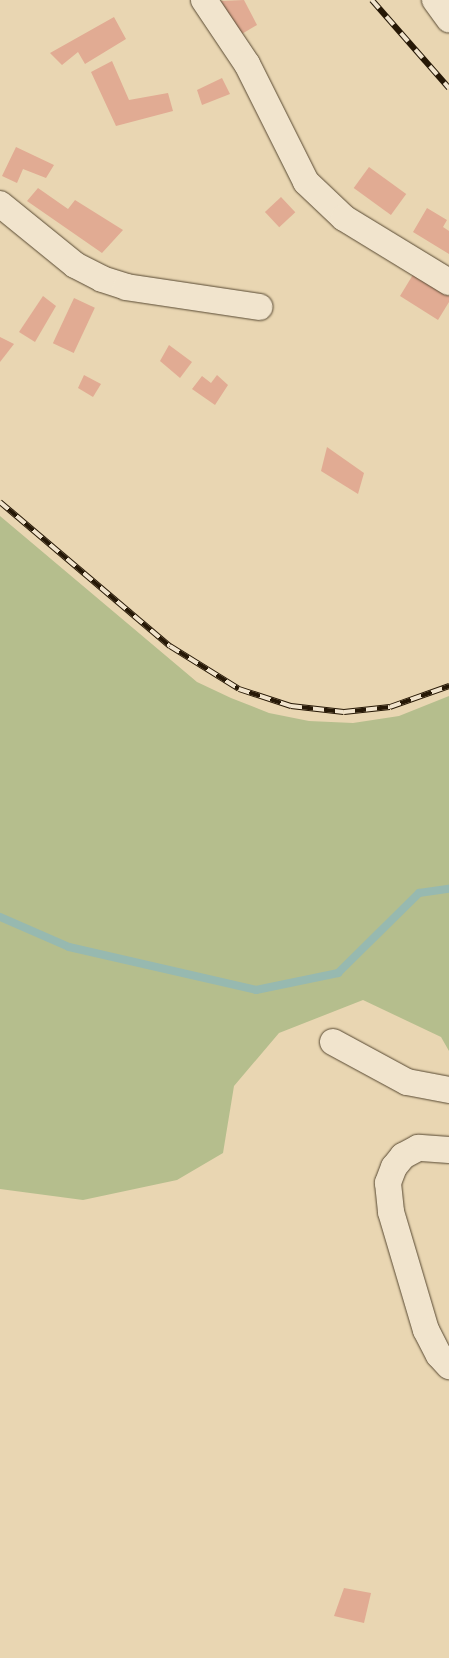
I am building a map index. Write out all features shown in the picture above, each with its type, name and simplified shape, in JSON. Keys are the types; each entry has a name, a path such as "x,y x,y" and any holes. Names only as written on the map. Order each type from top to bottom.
{"street":[{"path":"204,0 247,64 306,182 344,218 449,282"},
{"path":"435,0 449,19"},
{"path":"0,204 75,265 102,279 126,286 260,306"},
{"path":"333,1042 407,1082 449,1090"},
{"path":"449,1150 433,1146 418,1148 403,1156 394,1167 388,1183 391,1212 426,1330 439,1355 449,1366"}],"green space":[{"path":"0,516 197,682 231,698 269,713 309,721 353,723 399,716 449,696 449,1051 441,1037 363,1000 279,1033 234,1086 223,1153 177,1180 83,1200 0,1189"}],"building":[{"path":"244,0 257,25 240,35 221,1"},
{"path":"114,17 126,39 85,64 78,52 62,65 50,53"},
{"path":"112,61 129,100 168,93 173,111 116,126 91,72"},
{"path":"222,78 230,94 202,105 197,90"},
{"path":"16,147 54,165 46,178 23,169 17,183 2,176"},
{"path":"369,167 406,194 391,215 354,188"},
{"path":"38,188 68,209 75,200 123,230 102,253 27,201"},
{"path":"281,197 295,212 279,227 265,212"},
{"path":"427,208 447,220 443,227 449,231 449,254 413,232"},
{"path":"414,273 449,296 449,302 438,320 400,296"},
{"path":"43,296 56,306 35,342 19,332"},
{"path":"74,298 95,308 74,353 53,343"},
{"path":"0,337 14,344 0,362"},
{"path":"169,345 192,362 180,378 160,361"},
{"path":"84,375 101,384 93,397 78,388"},
{"path":"217,375 228,385 215,405 192,389 202,376 211,383"},
{"path":"327,447 364,473 358,494 321,471"},
{"path":"344,1588 371,1593 364,1623 334,1616"}],"waterway":[{"path":"0,917 69,947 256,990 338,973 419,893 449,889"}],"railway":[{"path":"372,0 449,88"},
{"path":"0,502 170,646 239,689 291,706 344,712 390,707 449,686"}]}
